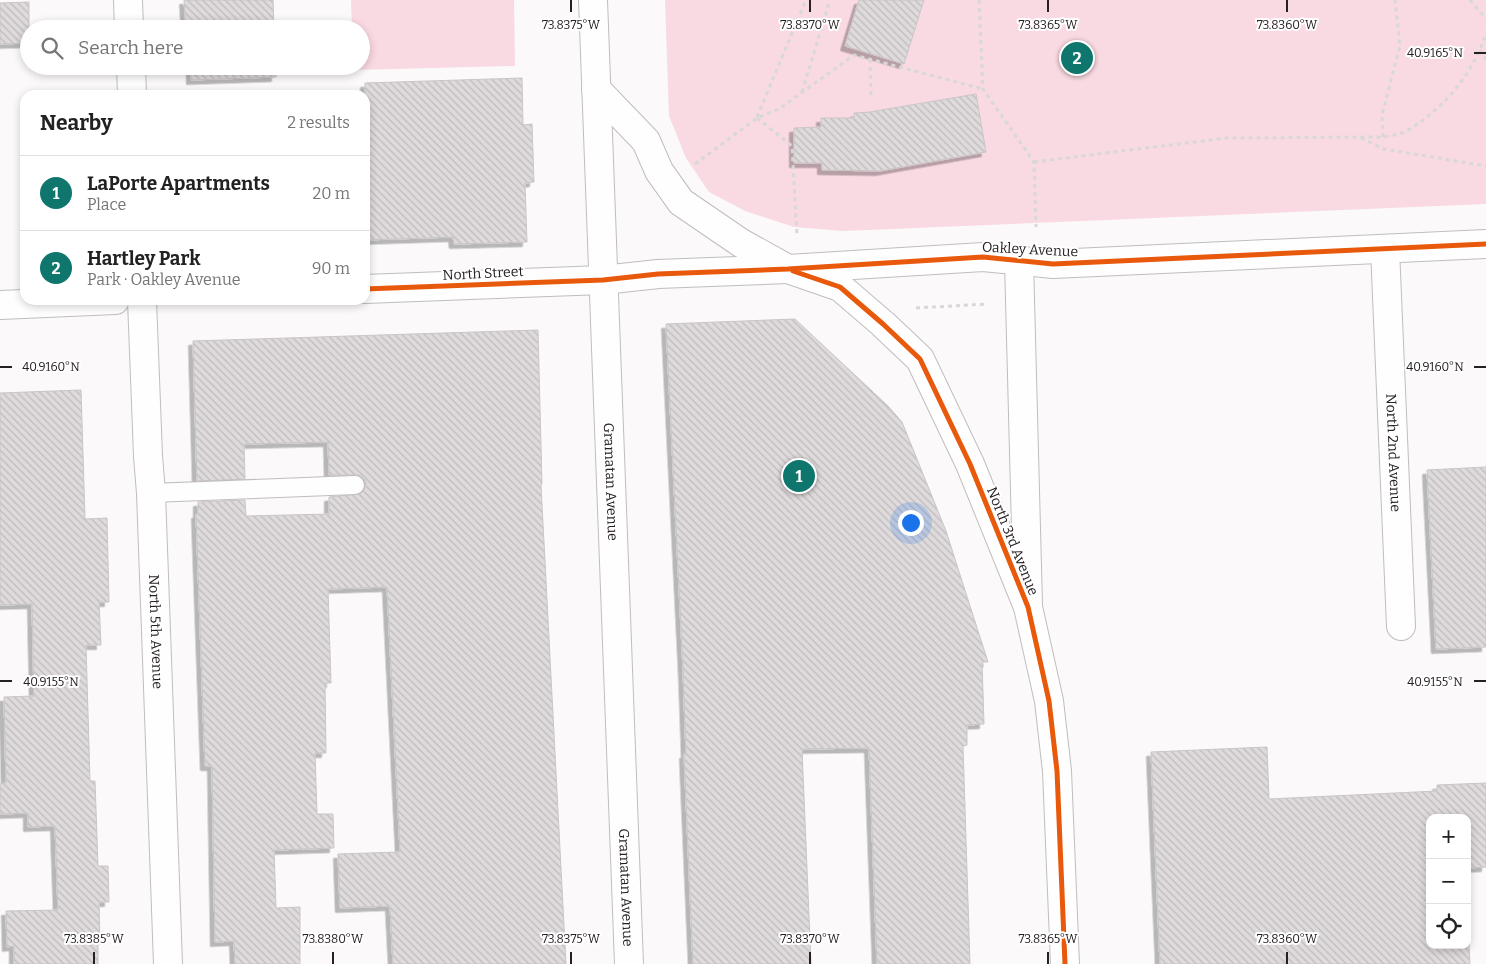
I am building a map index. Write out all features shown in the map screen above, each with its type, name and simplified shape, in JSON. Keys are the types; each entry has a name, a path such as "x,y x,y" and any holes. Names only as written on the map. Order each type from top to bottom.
{"street":[{"path":"128,0 129,20"},
{"name":"Gramatan Avenue","path":"593,0 629,964"},
{"path":"131,75 132,90"},
{"path":"596,89 646,141 659,171 681,202 741,243 788,270"},
{"name":"Oakley Avenue","path":"603,280 658,274 788,270 983,257 1053,264 1486,244"},
{"name":"North 2nd Avenue","path":"1385,249 1401,626"},
{"name":"North 3rd Avenue","path":"1020,261 1028,607"},
{"name":"North 3rd Avenue","path":"788,270 840,287 920,359 970,464 1028,607 1048,701 1057,771 1065,964"},
{"name":"North Street","path":"370,289 603,280"},
{"path":"0,305 20,304"},
{"name":"North 5th Avenue","path":"142,305 168,964"}],"lane":[{"path":"151,493 355,485"}],"path":[{"path":"757,118 806,0"},
{"path":"802,93 830,0"},
{"path":"979,0 983,89 1034,162 1036,227"},
{"path":"1383,137 1382,115 1400,46 1395,0"},
{"path":"1470,0 1486,18"},
{"path":"1034,162 1226,138 1383,137 1403,133 1433,113 1451,96 1467,74 1486,34"},
{"path":"1480,50 1486,59"},
{"path":"692,167 757,118 779,109 854,55 983,89"},
{"path":"870,59 871,98"},
{"path":"757,118 792,146 797,236"},
{"path":"1359,137 1384,149 1486,166"},
{"path":"906,308 993,303"}],"shaded area":[{"path":"351,0 514,0 515,66 370,70 370,20 352,20"},
{"path":"665,0 1486,0 1486,204 843,231 794,227 745,211 709,192 686,158 669,116"}],"building":[{"path":"184,0 273,0 274,20 185,20"},
{"path":"859,0 924,0 904,64 845,46"},
{"path":"29,2 29,20 20,20 20,43 0,44 0,3"},
{"path":"191,75 276,75 276,77 191,80"},
{"path":"522,78 523,125 532,124 534,182 525,183 527,242 454,244 453,237 370,240 370,90 365,90 365,83"},
{"path":"976,94 986,152 880,171 822,170 822,163 794,163 794,128 821,127 821,118 854,118 854,113"},
{"path":"795,319 888,406 902,422 946,531 988,662 982,662 984,724 967,725 967,745 963,746 970,964 877,964 869,748 802,749 811,964 693,964 684,754 686,754 683,670 666,324"},
{"path":"538,330 541,485 566,964 393,964 390,906 340,908 338,854 400,852 387,587 328,589 331,683 325,683 326,753 315,753 317,814 333,814 334,848 274,850 276,908 300,907 300,964 235,964 234,941 215,942 212,766 205,766 196,514 198,514 198,502 245,500 246,516 329,514 329,497 360,494 366,484 359,475 329,475 328,442 244,444 245,479 197,481 193,341"},
{"path":"81,390 85,519 107,518 109,602 99,602 101,645 86,645 90,781 95,781 98,866 108,866 109,902 99,902 100,944 98,944 98,964 14,964 14,946 7,947 6,911 58,910 55,826 28,827 28,813 0,814 0,784 6,783 4,697 34,696 32,604 0,605 0,393"},
{"path":"1486,467 1486,647 1436,649 1427,470"},
{"path":"1267,747 1269,799 1437,791 1437,785 1486,783 1486,867 1471,868 1471,814 1426,814 1426,949 1469,949 1470,964 1160,964 1151,752"}],"cycle path":[{"path":"370,289 603,280 658,274 788,269 983,257 1053,264 1486,244"},
{"path":"793,271 840,287 920,359 970,464 1028,607 1049,701 1057,771 1065,964"}],"place":[{"name":"Hartley Park","path":"1077,58"},
{"name":"LaPorte Apartments","path":"799,476"}]}
